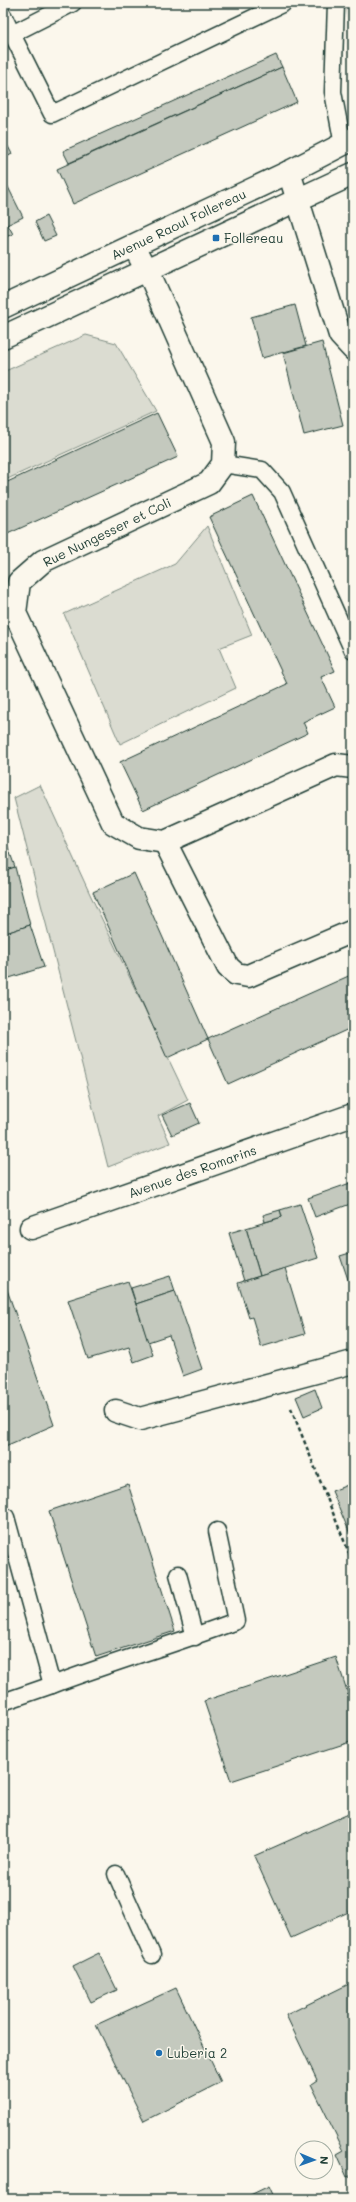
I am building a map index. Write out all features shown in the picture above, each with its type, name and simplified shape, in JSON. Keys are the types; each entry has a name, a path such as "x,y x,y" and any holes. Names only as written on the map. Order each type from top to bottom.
{"street":[{"name":"Avenue Raoul Follereau","path":"3,307 290,172 348,142"},
{"path":"290,172 340,335 353,349"},
{"path":"3,337 353,174"},
{"path":"134,246 152,282 224,442 223,464"},
{"name":"Rue Nungesser et Coli","path":"165,842 140,838 114,823 15,613 19,582 43,561 209,483 223,464"},
{"path":"353,767 336,764 165,842 228,967 236,974 248,976 353,931"},
{"name":"Avenue des Romarins","path":"31,1228 353,1115"},
{"path":"116,1411 140,1419 353,1362"}],"lane":[{"path":"12,34 73,3"},
{"path":"3,15 52,114 284,3"},
{"path":"336,3 333,92 348,142"},
{"path":"223,464 262,470 282,492 353,651"},
{"path":"6,1517 52,1685"},
{"path":"3,1702 93,1669 195,1637 236,1621 217,1531"},
{"path":"178,1574 195,1637"},
{"path":"116,1874 152,1955"}],"path":[{"path":"283,1381 295,1422 353,1563"}],"shaded area":[{"path":"86,335 116,343 156,411 3,481 3,372"},
{"path":"207,526 252,635 219,648 236,688 120,744 64,614 175,564"},
{"path":"40,785 188,1100 158,1116 170,1143 108,1167 14,798"}],"building":[{"path":"276,55 282,67 69,163 63,151"},
{"path":"282,67 297,102 73,204 57,169"},
{"path":"3,137 12,154 3,159"},
{"path":"3,177 23,217 3,227"},
{"path":"46,216 56,236 44,241 35,222"},
{"path":"8,225 13,234 3,238 3,227"},
{"path":"295,305 306,346 262,358 251,317"},
{"path":"322,342 343,425 304,435 283,353"},
{"path":"353,379 353,394 348,381"},
{"path":"157,413 178,457 3,536 3,484"},
{"path":"253,496 335,671 321,677 335,707 303,722 308,733 143,810 120,762 287,684 209,517"},
{"path":"3,833 15,867 3,871"},
{"path":"15,867 30,925 3,934 3,871"},
{"path":"134,873 208,1039 167,1058 93,892"},
{"path":"30,925 44,967 3,980 3,934"},
{"path":"353,974 353,1027 228,1084 208,1039"},
{"path":"190,1103 199,1123 172,1135 162,1115"},
{"path":"353,1182 353,1203 315,1217 308,1198"},
{"path":"300,1204 318,1258 260,1276 246,1228 282,1217 280,1210"},
{"path":"280,1210 282,1217 265,1222 263,1215"},
{"path":"246,1228 260,1276 244,1281 229,1233"},
{"path":"353,1252 353,1294 340,1256"},
{"path":"285,1268 305,1334 261,1347 252,1317 249,1318 238,1283"},
{"path":"170,1276 175,1291 136,1304 131,1288"},
{"path":"3,1278 54,1425 3,1447"},
{"path":"128,1281 153,1355 134,1362 129,1347 88,1359 68,1300"},
{"path":"175,1291 202,1369 183,1376 169,1335 148,1342 136,1304"},
{"path":"315,1389 322,1408 304,1416 296,1397"},
{"path":"353,1483 353,1541 332,1491"},
{"path":"128,1484 175,1631 96,1657 49,1511"},
{"path":"336,1657 353,1709 353,1741 231,1781 204,1701"},
{"path":"353,1812 353,1910 291,1938 254,1856"},
{"path":"99,1953 117,1990 91,2002 73,1966"},
{"path":"353,1982 353,2175 347,2177 337,2155 344,2151 311,2084 317,2080 286,2015"},
{"name":"Luberia 2","path":"176,1988 221,2082 144,2121 96,2025"},
{"path":"269,2186 275,2199 242,2199"}],"place":[{"name":"Follereau","path":"216,238"},
{"name":"Luberia 2","path":"159,2053"}]}
